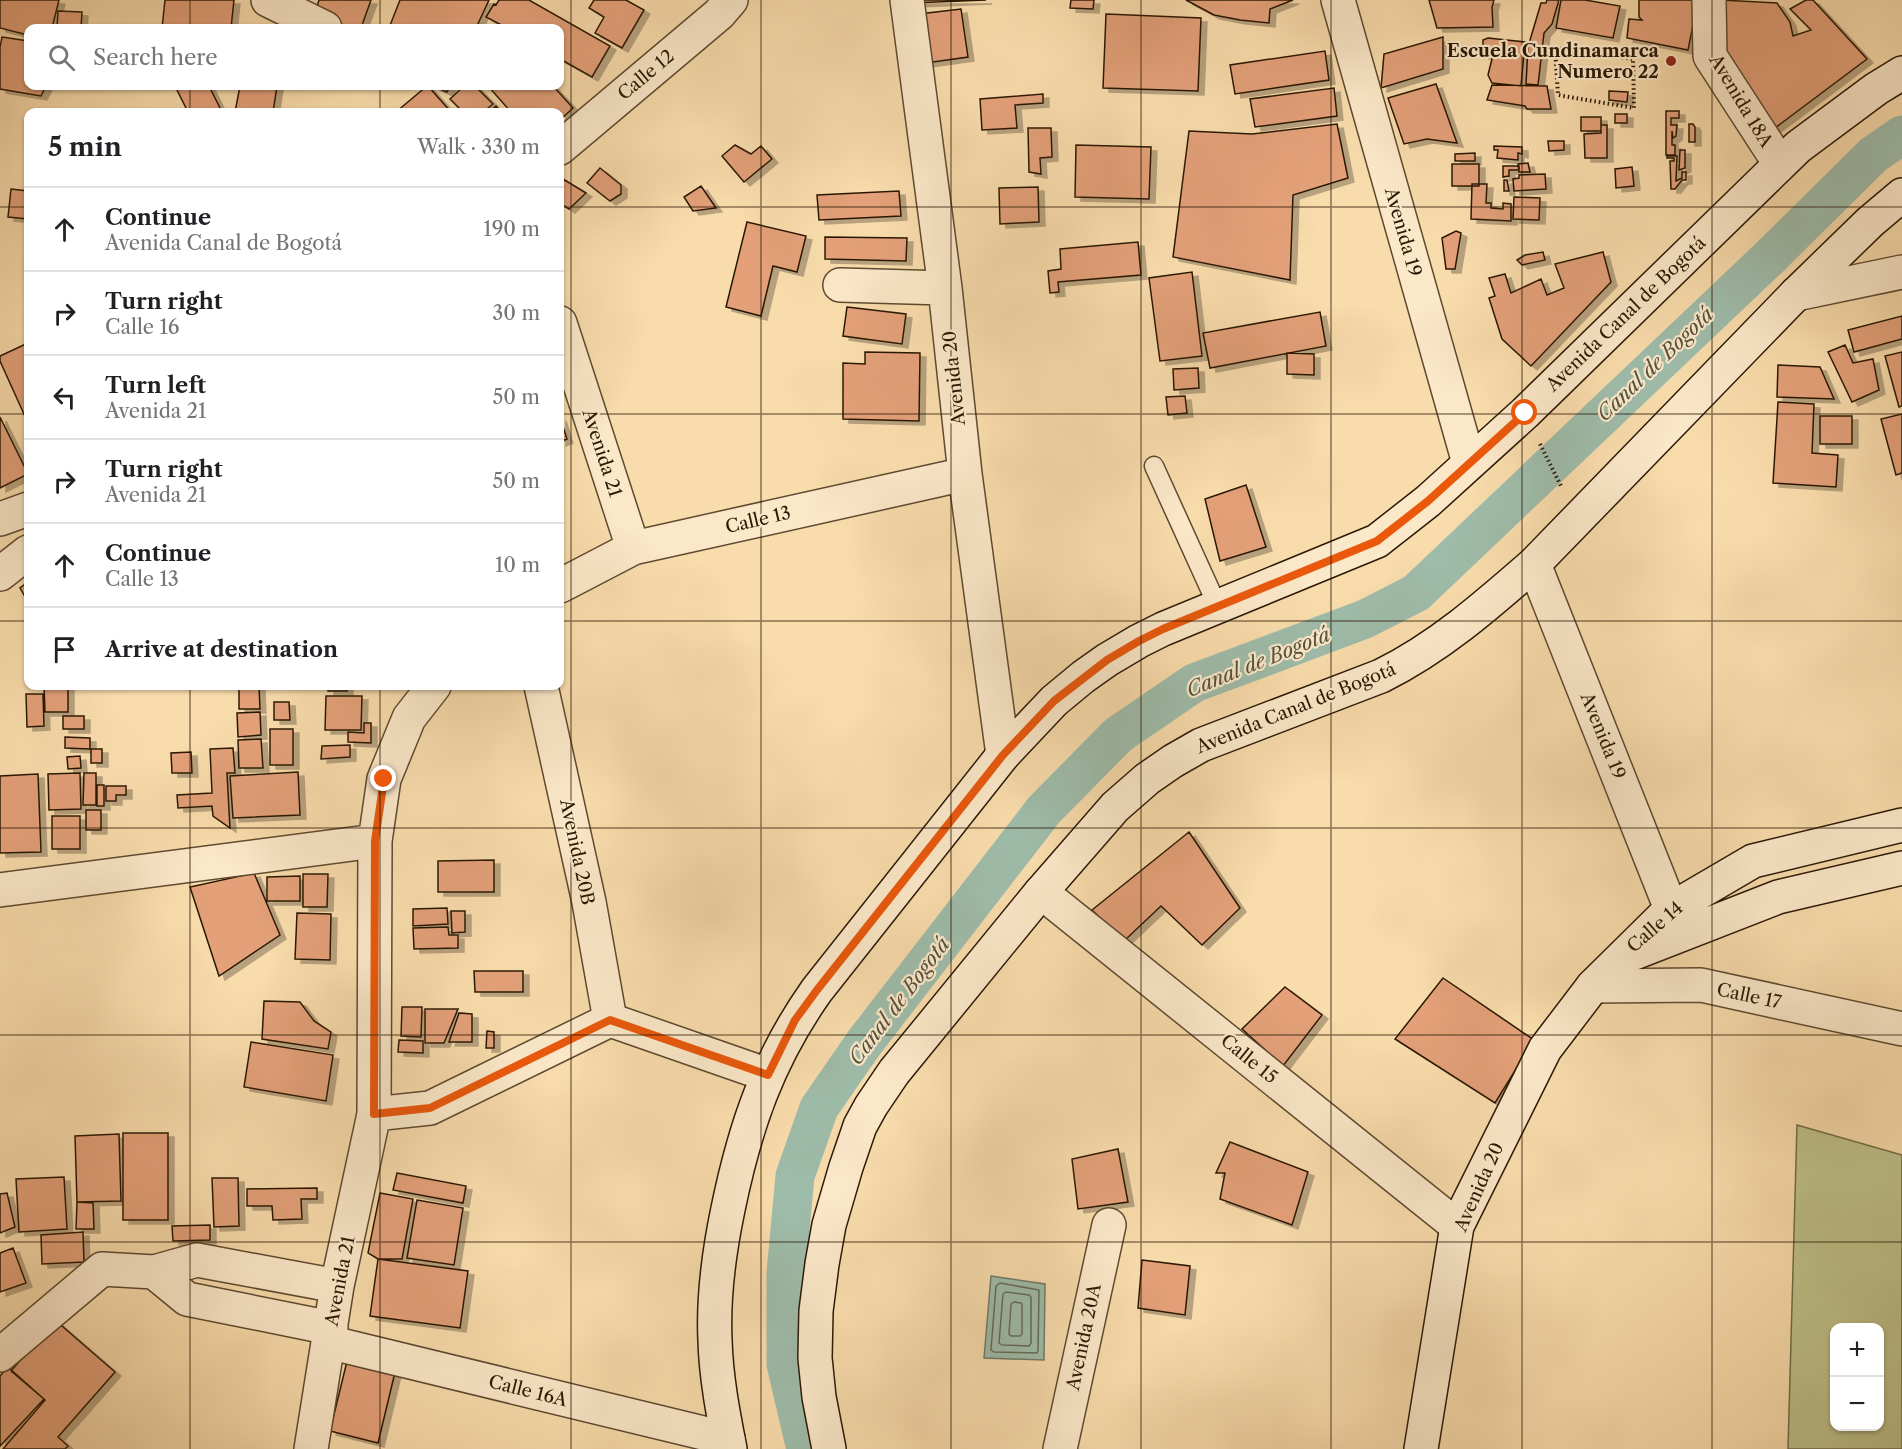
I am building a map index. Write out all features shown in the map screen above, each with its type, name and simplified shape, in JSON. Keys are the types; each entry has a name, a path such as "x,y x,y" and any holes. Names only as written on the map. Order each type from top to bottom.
{"street":[{"path":"268,0 317,24"},
{"name":"Avenida 20","path":"907,0 945,288 964,474 1003,755"},
{"name":"Avenida 19","path":"1338,0 1469,463"},
{"name":"Avenida 18A","path":"1709,0 1710,56 1780,164"},
{"name":"Calle 12","path":"564,144 718,5"},
{"name":"Avenida Canal de Bogotá","path":"729,1444 718,1381 714,1342 714,1304 719,1253 738,1161 753,1112 795,1020 1003,755 1054,701 1091,672 1139,641 1377,541 1428,501 1525,413 1780,164 1826,125 1902,73"},
{"name":"Avenida Canal de Bogotá","path":"829,1449 819,1397 815,1358 816,1311 829,1225 861,1126 871,1106 894,1072 1041,892 1115,807 1147,779 1173,761 1201,745 1381,676 1401,666 1456,629 1534,564 1796,294 1870,222 1902,195"},
{"path":"1796,294 1902,272"},
{"path":"840,285 945,288"},
{"name":"Avenida 21","path":"564,336 633,548"},
{"name":"Calle 13","path":"564,584 633,548 964,474"},
{"path":"0,519 24,510"},
{"path":"0,574 24,555"},
{"name":"Avenida 19","path":"1534,564 1671,909"},
{"path":"0,890 375,841 384,779 409,718 431,690"},
{"name":"Avenida 20B","path":"542,690 589,902 610,1020"},
{"name":"Calle 14","path":"1620,959 1671,909 1753,861 1902,825"},
{"name":"Avenida 21","path":"311,1449 337,1286 374,1114 375,841"},
{"name":"Calle 14","path":"1620,959 1778,897 1902,868"},
{"name":"Calle 15","path":"1041,892 1457,1226"},
{"name":"Avenida 20","path":"1421,1449 1457,1226 1545,1049 1593,986 1620,959"},
{"name":"Calle 17","path":"1593,986 1701,986 1902,1029"},
{"path":"374,1114 430,1108 610,1020 768,1075"},
{"name":"Avenida 20A","path":"1060,1449 1109,1225"},
{"path":"0,1354 102,1269 154,1272 197,1260 337,1286"},
{"name":"Calle 16A","path":"154,1272 187,1299 330,1335 729,1444"}],"lane":[{"path":"1154,466 1218,607"}],"path":[{"path":"1555,48 1633,59 1634,108 1558,95 1555,48"},
{"path":"1540,443 1564,492"}],"green space":[{"path":"1797,1125 1902,1155 1902,1449 1788,1449"}],"water":[{"path":"991,1276 1045,1284 1044,1360 984,1358"}],"building":[{"path":"0,0 59,0 53,24 24,24 24,34 0,28"},
{"path":"165,0 234,0 231,24 162,24"},
{"path":"319,0 371,0 362,24 338,24 314,16"},
{"path":"400,0 489,0 478,24 391,24"},
{"path":"499,0 529,0 610,46 592,77 564,61 564,24 499,24 486,17 494,4 496,5"},
{"path":"594,0 626,0 644,10 622,48 595,33 604,17 589,8"},
{"path":"911,0 986,0 912,3"},
{"path":"1071,0 1094,0 1093,9 1070,8"},
{"path":"1186,0 1293,0 1270,9 1269,23 1214,15"},
{"path":"1429,0 1494,0 1493,27 1437,28"},
{"path":"1547,0 1559,0 1552,24 1544,33 1538,85 1526,84 1528,47 1541,3 1546,3"},
{"path":"1561,0 1585,0 1620,6 1613,38 1556,28"},
{"path":"1639,0 1698,0 1688,50 1627,38 1629,19 1642,20 1639,17"},
{"path":"1721,0 1777,3 1790,22 1793,36 1811,30 1790,9 1806,0 1813,0 1867,59 1775,128 1726,70"},
{"path":"961,9 968,57 926,63 919,14"},
{"path":"58,11 82,12 81,24 57,24"},
{"path":"1106,14 1201,18 1198,91 1103,88"},
{"path":"2,37 24,40 24,90 44,90 41,96 0,89"},
{"path":"1443,37 1443,69 1381,88 1384,54"},
{"path":"1488,38 1525,42 1521,86 1492,83 1488,75 1493,55 1483,55 1483,40"},
{"path":"1325,51 1329,80 1235,94 1230,65"},
{"path":"1436,84 1457,143 1427,139 1404,144 1388,98"},
{"path":"1492,85 1547,86 1551,109 1527,109 1525,106 1487,100"},
{"path":"1334,88 1337,116 1255,127 1250,99"},
{"path":"177,90 211,90 220,108 186,108"},
{"path":"239,90 276,90 274,108 236,108"},
{"path":"422,90 432,90 447,108 401,108"},
{"path":"460,90 479,90 493,104 488,108 459,108 450,99"},
{"path":"492,90 557,90 573,108 564,116 564,108 507,108"},
{"path":"1609,91 1628,92 1627,102 1609,100"},
{"path":"1043,94 1043,103 1015,105 1017,128 982,130 980,99"},
{"path":"1666,111 1679,111 1679,118 1671,118 1671,125 1677,125 1676,136 1673,138 1672,131 1675,155 1666,155"},
{"path":"1615,114 1627,114 1627,123 1615,123"},
{"path":"1581,117 1601,117 1601,131 1581,131"},
{"path":"1337,124 1348,178 1293,195 1290,280 1173,257 1189,131 1252,134"},
{"path":"1689,124 1695,127 1695,142 1689,142"},
{"path":"1601,125 1607,125 1607,158 1585,158 1584,134 1601,133"},
{"path":"1028,128 1051,128 1052,157 1040,158 1041,174 1029,172"},
{"path":"1548,141 1564,141 1564,150 1549,151"},
{"path":"735,145 751,154 761,146 772,159 744,182 722,156"},
{"path":"1076,145 1151,147 1149,199 1075,197"},
{"path":"1494,146 1522,147 1522,154 1518,153 1518,160 1497,158 1498,150 1494,150"},
{"path":"1680,150 1685,150 1685,168 1679,170"},
{"path":"1475,153 1475,161 1455,161 1455,154"},
{"path":"1667,156 1677,156 1676,181 1682,178 1682,172 1686,172 1686,180 1682,180 1675,189 1671,189 1670,161 1674,161 1674,158 1667,158"},
{"path":"1528,163 1530,172 1519,172 1518,164"},
{"path":"1452,164 1479,164 1479,186 1452,186"},
{"path":"1503,166 1519,166 1519,170 1509,170 1509,176 1503,177"},
{"path":"1632,167 1634,186 1616,188 1615,169"},
{"path":"600,168 621,185 621,194 610,201 587,183"},
{"path":"1545,174 1546,189 1514,191 1513,179 1519,178 1519,175"},
{"path":"564,180 586,193 569,209 564,206"},
{"path":"1504,180 1507,180 1509,191 1504,191"},
{"path":"1472,184 1487,184 1486,203 1491,203 1491,208 1503,209 1503,203 1511,204 1511,221 1471,219"},
{"path":"701,186 716,208 693,211 684,197"},
{"path":"1038,187 1039,222 1000,224 999,188"},
{"path":"11,189 24,191 24,219 8,217"},
{"path":"899,191 901,216 819,220 817,195"},
{"path":"1514,197 1540,198 1539,220 1513,219"},
{"path":"747,222 806,236 797,272 773,266 761,316 726,307"},
{"path":"1456,231 1461,233 1455,269 1446,269 1442,238"},
{"path":"825,237 907,238 906,261 825,259"},
{"path":"1138,242 1141,275 1058,282 1059,292 1050,293 1048,271 1061,269 1060,249"},
{"path":"1543,252 1545,260 1522,265 1517,260 1525,255"},
{"path":"1603,252 1611,282 1531,366 1502,339 1489,298 1495,296 1489,278 1505,274 1511,293 1541,279 1547,295 1564,288 1555,264"},
{"path":"1192,272 1202,356 1160,361 1149,278"},
{"path":"847,307 906,314 902,344 843,336"},
{"path":"1320,312 1326,346 1210,368 1203,333"},
{"path":"1902,316 1902,339 1854,352 1848,330"},
{"path":"24,345 24,414 0,361 0,356"},
{"path":"1845,345 1853,363 1873,359 1879,390 1852,402 1828,352"},
{"path":"865,352 920,353 919,421 843,419 843,363 865,364"},
{"path":"1902,352 1902,406 1899,407 1885,356"},
{"path":"1287,353 1314,354 1314,375 1287,374"},
{"path":"1778,365 1820,367 1834,399 1777,397"},
{"path":"1198,368 1199,388 1174,390 1173,369"},
{"path":"1185,396 1187,413 1168,415 1166,397"},
{"path":"1778,402 1814,404 1812,453 1838,455 1836,487 1773,483"},
{"path":"1902,414 1902,473 1896,475 1881,419"},
{"path":"1820,416 1852,416 1852,444 1820,444"},
{"path":"0,417 24,466 24,476 0,488"},
{"path":"1246,485 1266,547 1220,561 1205,499"},
{"path":"44,690 68,690 68,712 45,712"},
{"path":"239,690 259,690 260,709 239,709"},
{"path":"26,694 43,694 44,726 27,727"},
{"path":"326,696 362,696 361,730 325,730"},
{"path":"274,702 289,702 290,720 274,720"},
{"path":"260,712 261,735 238,737 237,713"},
{"path":"63,716 84,716 84,729 63,729"},
{"path":"364,723 371,723 371,743 348,742 348,732 364,733"},
{"path":"270,729 293,729 293,765 270,765"},
{"path":"65,737 90,738 90,749 65,748"},
{"path":"261,739 263,768 239,768 238,740"},
{"path":"350,745 350,757 321,759 322,746"},
{"path":"233,748 235,773 227,773 230,828 213,816 212,806 178,808 177,795 212,793 210,749"},
{"path":"91,749 102,749 102,763 91,763"},
{"path":"191,752 192,773 172,773 171,753"},
{"path":"80,756 81,768 68,769 67,757"},
{"path":"298,772 300,815 233,818 230,776"},
{"path":"80,773 81,809 49,810 48,774"},
{"path":"84,773 96,773 96,805 83,805"},
{"path":"38,774 41,852 0,853 0,776"},
{"path":"97,785 104,785 104,806 97,806"},
{"path":"106,786 126,786 126,795 116,795 116,801 106,801"},
{"path":"86,810 101,810 101,830 86,830"},
{"path":"52,816 80,816 80,849 52,849"},
{"path":"1189,832 1240,908 1202,945 1161,906 1124,941 1092,910"},
{"path":"494,860 494,892 438,892 438,861"},
{"path":"254,873 280,935 219,976 190,887"},
{"path":"303,874 328,874 327,907 303,907"},
{"path":"300,876 300,901 267,901 267,877"},
{"path":"447,908 448,924 413,926 413,909"},
{"path":"451,911 465,911 465,932 452,933"},
{"path":"297,913 331,914 330,960 295,959"},
{"path":"448,927 449,935 458,935 458,948 414,949 413,928"},
{"path":"474,971 523,971 523,992 475,992"},
{"path":"1443,978 1534,1040 1495,1103 1395,1039"},
{"path":"1285,987 1322,1015 1283,1066 1242,1029"},
{"path":"264,1001 300,1002 314,1021 331,1032 328,1049 262,1039"},
{"path":"402,1007 422,1007 421,1037 401,1036"},
{"path":"425,1009 458,1009 444,1043 425,1043"},
{"path":"459,1013 472,1014 472,1042 449,1042"},
{"path":"487,1031 494,1032 494,1048 486,1048"},
{"path":"399,1040 423,1041 423,1053 398,1052"},
{"path":"251,1042 333,1055 326,1101 244,1087"},
{"path":"123,1133 168,1133 168,1220 123,1220"},
{"path":"119,1134 121,1201 77,1202 75,1136"},
{"path":"1230,1142 1308,1172 1292,1225 1220,1199 1225,1173 1216,1173"},
{"path":"1118,1149 1128,1202 1078,1209 1072,1159"},
{"path":"397,1173 466,1186 463,1203 393,1190"},
{"path":"64,1177 67,1229 19,1232 16,1179"},
{"path":"212,1178 238,1178 239,1226 214,1227"},
{"path":"317,1188 317,1199 301,1199 302,1219 273,1220 272,1206 247,1206 247,1189"},
{"path":"7,1193 15,1227 0,1233 0,1194"},
{"path":"380,1193 413,1199 402,1259 378,1259 368,1253"},
{"path":"417,1200 463,1208 454,1265 407,1258"},
{"path":"77,1202 93,1203 94,1229 76,1229"},
{"path":"210,1225 210,1240 173,1241 172,1226"},
{"path":"83,1232 84,1262 42,1264 41,1235"},
{"path":"13,1248 26,1283 0,1292 0,1253"},
{"path":"378,1259 468,1271 460,1328 370,1316"},
{"path":"1142,1260 1190,1266 1185,1315 1138,1308"},
{"path":"55,1320 115,1372 58,1437 68,1446 65,1449 3,1449 45,1400 11,1371"},
{"path":"349,1353 397,1364 378,1443 330,1431"},
{"path":"8,1367 44,1399 0,1446 0,1376"}],"waterway":[{"name":"Canal de Bogotá","path":"806,1449 786,1364 786,1273 795,1176 819,1108 864,1043 1044,810 1118,735 1194,683 1365,619 1416,593 1771,256 1873,155 1902,135"}],"place":[{"name":"Escuela Cundinamarca Numero 22","path":"1671,61"}],"route":[{"path":"384,779 375,841 374,1114 430,1108 610,1020 768,1075 795,1020 817,990 1003,755 1054,701 1107,660 1163,629 1377,541 1428,501 1525,413"}]}
